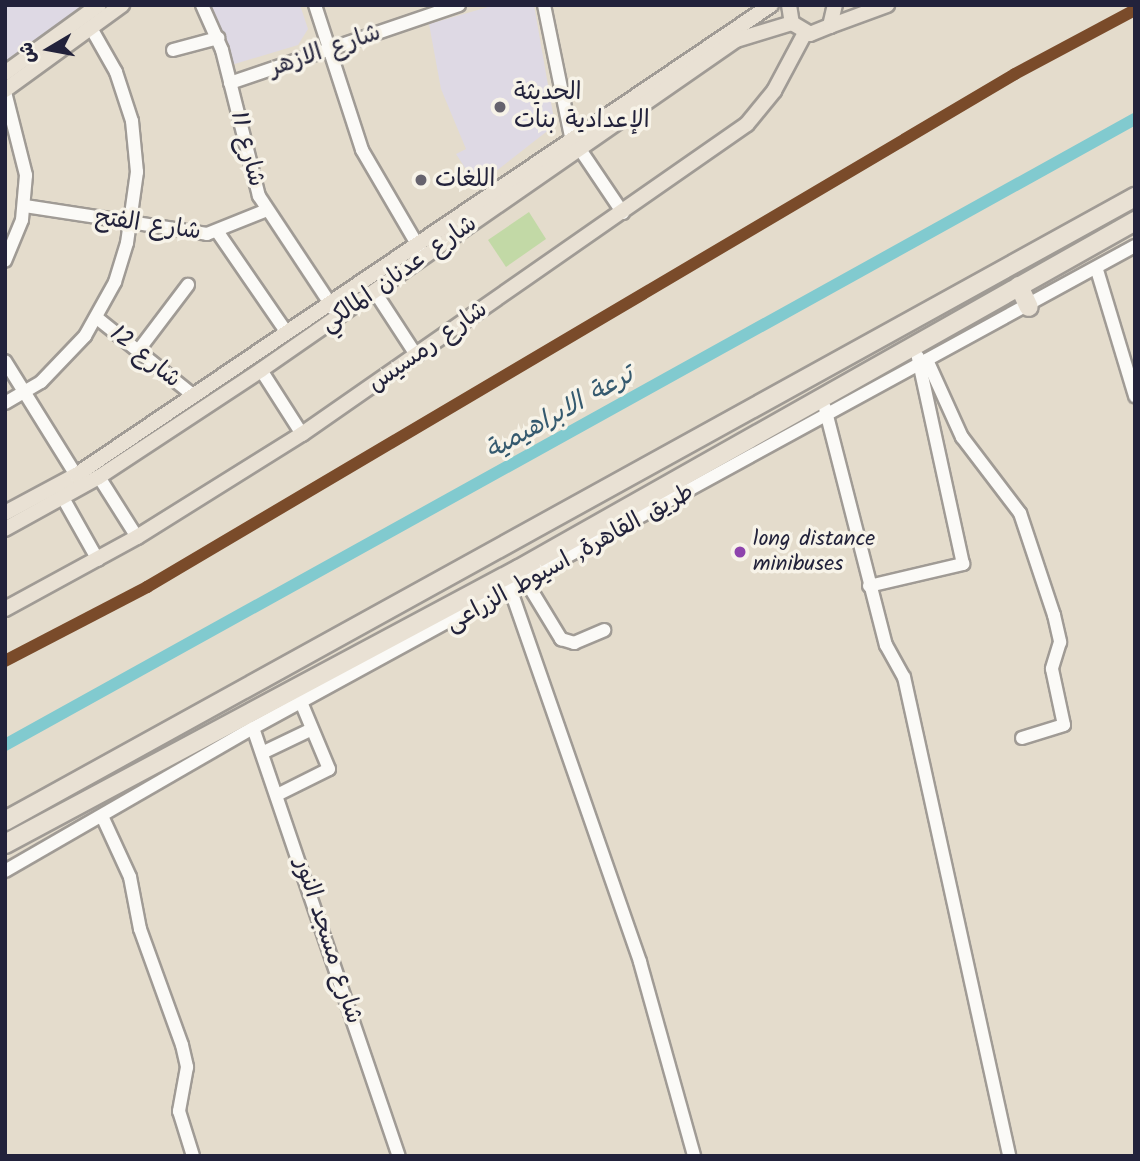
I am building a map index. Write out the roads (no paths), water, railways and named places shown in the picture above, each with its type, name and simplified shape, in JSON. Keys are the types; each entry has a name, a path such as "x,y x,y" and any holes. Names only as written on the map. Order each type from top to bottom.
{"highway":[{"name":"طريق القاهرة, اسيوط الزراعى","path":"5,821 508,548 1135,197"},
{"name":"طريق القاهرة, اسيوط الزراعى","path":"5,844 519,581 822,398 921,356 1019,286 1135,221"},
{"path":"1019,286 1029,307"},
{"path":"508,548 519,581"},
{"path":"68,786 78,806"}],"main road":[{"path":"5,73 99,5"},
{"path":"5,91 122,5"},
{"name":"شارع عدنان المالكي","path":"5,529 63,498 80,481 194,396 571,136 771,5"},
{"path":"789,5 792,23 805,33 887,5"},
{"path":"830,26 835,5"},
{"name":"شارع عدنان المالكي","path":"5,513 80,481 99,477 340,317 736,40 792,23"},
{"name":"شارع رمسيس","path":"5,609 98,560 302,434 623,213 757,114 805,33"}],"street":[{"name":"شارع 11","path":"202,5 218,38 250,171 267,210 340,317"},
{"path":"315,5 362,150 425,257"},
{"name":"شارع الازهر","path":"230,83 330,49 429,10 459,5"},
{"path":"544,5 571,136 577,150 623,213"},
{"path":"5,402 25,393 72,353 97,318 115,282 131,223 137,172 132,121 116,72 90,28"},
{"path":"173,50 218,38"},
{"path":"5,91 23,146 25,206 5,261"},
{"name":"شارع الفتح","path":"25,206 219,234 267,210"},
{"path":"219,234 287,333"},
{"name":"طريق القاهرة, اسيوط الزراعى","path":"5,871 253,728 519,581 827,416 921,356 1029,307 1135,246"},
{"path":"1097,270 1135,396"},
{"path":"138,351 188,285"},
{"path":"375,292 416,355"},
{"name":"شارع 12","path":"97,318 194,396"},
{"path":"869,586 963,564 921,356"},
{"path":"921,356 962,437 1020,513 1054,615 1060,642 1052,669 1064,725 1022,738"},
{"path":"5,361 80,481"},
{"path":"261,370 302,434"},
{"path":"822,398 886,645 904,677 1009,1156"},
{"path":"99,477 137,537"},
{"path":"63,498 98,560"},
{"path":"519,581 561,639 574,643 604,630"},
{"path":"519,581 640,962 694,1156"},
{"path":"277,795 328,771 301,702"},
{"name":"شارع مسجد النور","path":"253,728 399,1156"},
{"path":"262,753 312,729"},
{"path":"102,816 130,877 141,929 183,1045 187,1067 179,1111 193,1156"}],"waterway":[{"name":"ترعة الابراهيمية","path":"5,745 1135,119"}],"place":[{"name":"الحديثة الإعدادية بنات","path":"500,107"},
{"name":"اللغات","path":"421,180"},
{"name":"long distance minibuses","path":"740,552"}]}
